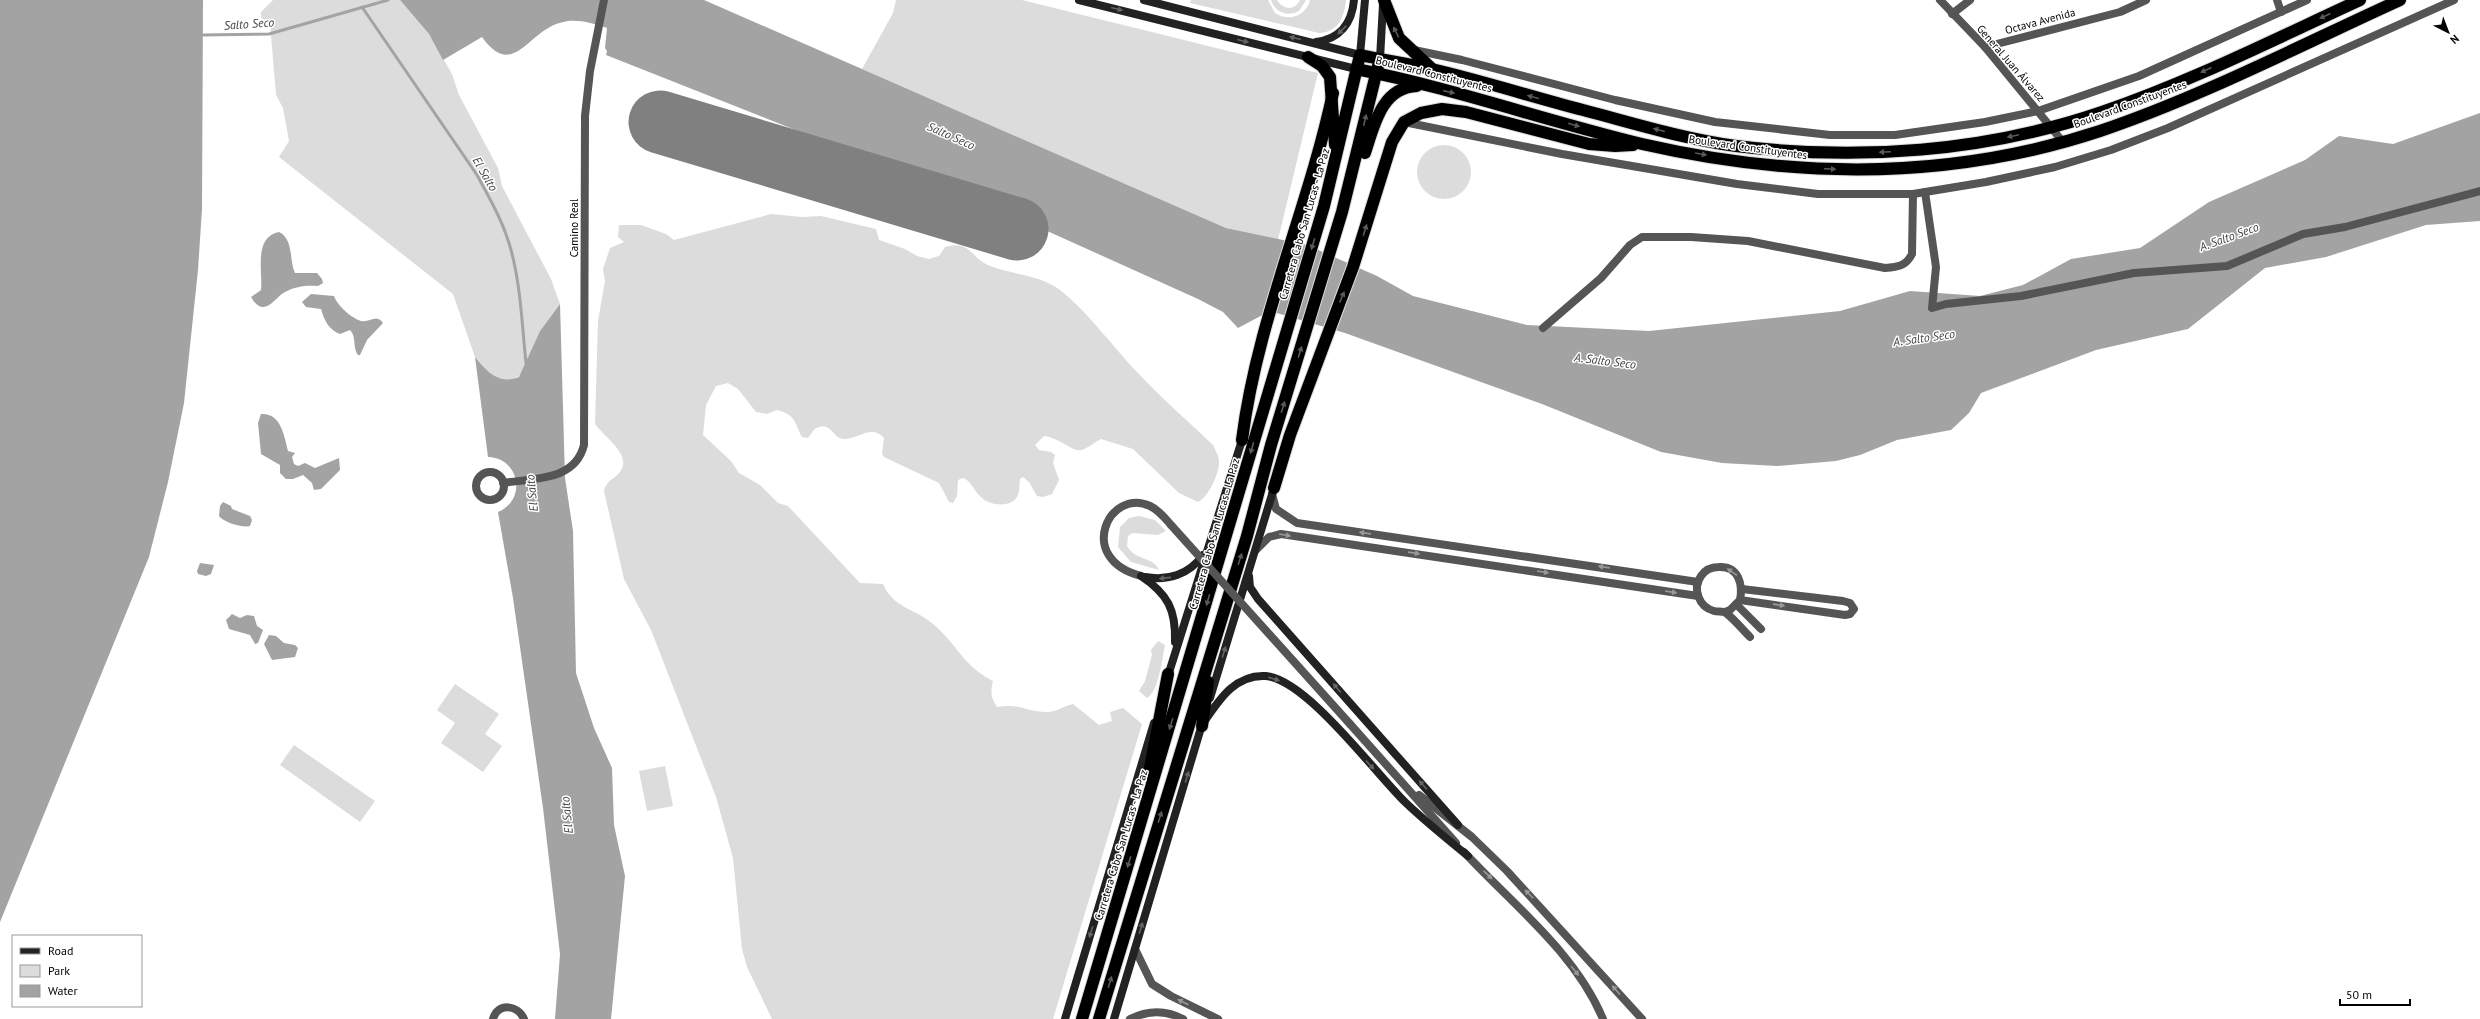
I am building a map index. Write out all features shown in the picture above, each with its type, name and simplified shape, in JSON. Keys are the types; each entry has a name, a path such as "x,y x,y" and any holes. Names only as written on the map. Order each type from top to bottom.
{"highway":[{"path":"1384,0 1394,28 1409,49 1433,70"},
{"name":"Boulevard Constituyentes","path":"1360,54 1433,70 1667,132 1734,146 1817,152 1867,153 1935,149 1979,143 2052,128 2100,113 2156,92 2360,0"},
{"name":"Boulevard Constituyentes","path":"1356,69 1500,104 1642,144 1782,166 1885,170 1956,163 2063,142 2125,122 2175,103 2400,0"},
{"name":"Carretera Cabo San Lucas - La Paz","path":"1082,1019 1324,206 1360,54"},
{"path":"1308,57 1325,69 1330,77 1333,93 1336,139 1331,180"},
{"path":"1099,1019 1212,646 1247,536 1271,445 1342,212 1380,59"},
{"path":"1347,194 1384,105 1390,97 1403,88 1428,87"},
{"path":"1242,440 1248,394 1268,318 1318,150 1333,93"},
{"path":"1273,491 1290,434 1353,267 1392,142 1404,122 1421,113 1442,109 1466,112 1589,144 1615,146 1642,144"},
{"path":"1242,440 1270,387"},
{"path":"1271,445 1273,491"},
{"path":"1202,726 1212,646"},
{"path":"1135,839 1168,674"}],"main road":[{"name":"Boulevard Constituyentes","path":"1079,0 1356,69"},
{"name":"Boulevard Constituyentes","path":"1144,0 1360,54"},
{"path":"1312,42 1331,38 1344,29 1352,16 1354,0"},
{"path":"1360,54 1365,0"},
{"path":"1380,59 1384,0"},
{"path":"1065,1019 1206,549 1242,440"},
{"path":"1114,1019 1273,491"},
{"path":"1141,576 1158,579 1179,575 1194,566 1206,549"},
{"path":"1250,568 1250,587 1258,599 1458,825"},
{"path":"1141,576 1162,593 1172,609 1175,627 1175,654"},
{"path":"1202,726 1220,698 1235,685 1258,676 1277,679 1304,697 1406,802 1468,856"}],"street":[{"name":"Camino Real","path":"503,483 564,472 575,465 580,457 585,438 585,116 590,71 604,0"},
{"name":"General Juan Álvarez","path":"1940,0 1985,47 2063,142"},
{"path":"1952,14 1970,0"},
{"name":"Octava Avenida","path":"1985,47 2120,12 2146,0"},
{"path":"2277,0 2281,12"},
{"path":"1409,49 1462,60 1677,114 1786,131 1864,136 1895,135 1985,122 2038,111 2139,76 2307,0"},
{"path":"1404,122 1562,154 1737,184 1818,194 1913,194 2055,167 2112,150 2168,128 2454,0"},
{"path":"1925,192 1936,267 1932,308 1958,303 2021,296 2134,273 2227,266 2303,234 2345,227 2480,191"},
{"path":"1543,328 1601,278 1630,245 1642,237 1691,237 1748,241 1885,268 1900,267 1909,261 1912,254 1913,194"},
{"path":"1273,491 1276,509 1297,523 1632,571 1698,582"},
{"path":"1141,576 1119,568 1108,554 1103,537 1108,521 1121,508 1138,503 1152,507 1171,525 1468,856 1520,908 1577,974 1603,1019"},
{"path":"1254,553 1265,540 1279,534 1698,596"},
{"path":"1469,561 1473,548"},
{"path":"1725,612 1738,602 1742,589 1739,577 1734,572 1720,567 1706,571 1698,582 1698,596 1707,608 1725,612 1750,637"},
{"path":"1630,586 1632,571"},
{"path":"1738,602 1845,615 1852,613 1854,609 1850,603 1742,589"},
{"path":"1738,602 1761,629"},
{"path":"1405,784 1458,825 1537,902 1642,1019"},
{"path":"1135,949 1152,984 1160,990 1218,1019"},
{"path":"493,1019 498,1010 505,1007 513,1007 520,1011 524,1019"},
{"path":"1130,1019 1152,1012 1170,1014 1184,1019"}],"green space":[{"path":"273,0 400,0 429,34 452,74 459,95 498,168 502,186 551,279 560,304 540,331 520,376 510,380 503,379 494,377 485,369 475,357 453,294 279,157 289,141 283,108 276,95 270,23 261,18 261,12"},
{"path":"896,0 1022,0 1318,73 1278,240 1226,228 862,69 893,13"},
{"path":"1191,0 1268,0 1275,13 1280,16 1291,17 1301,14 1308,6 1310,0 1346,0 1342,18 1336,27 1326,32 1319,33 1190,3"},
{"path":"1271,0 1277,0 1282,6 1289,8 1298,4 1300,0 1306,0 1299,11 1286,14 1279,11"},
{"path":"1439,145 1449,145 1459,149 1467,157 1471,167 1471,177 1467,187 1459,195 1449,199 1439,199 1429,195 1421,187 1417,177 1417,167 1421,157 1429,149"},
{"path":"771,214 802,217 821,216 876,229 879,240 905,249 917,256 929,259 939,256 945,247 954,245 960,246 969,250 990,266 1047,282 1064,293 1075,303 1145,381 1213,445 1218,456 1218,471 1213,484 1206,495 1198,502 1179,493 1133,449 1101,439 1082,450 1078,450 1055,439 1044,436 1035,445 1039,450 1051,452 1055,455 1053,463 1059,480 1052,494 1043,497 1037,496 1029,482 1023,477 1020,479 1019,493 1012,502 1007,504 996,504 982,498 969,482 963,478 958,480 957,496 953,503 949,502 939,483 884,457 882,454 884,438 874,432 844,439 837,437 830,429 823,426 813,431 808,438 802,437 794,420 788,414 777,410 767,414 756,412 738,389 728,383 716,386 706,405 703,435 731,461 739,473 760,485 778,503 788,506 860,583 883,584 893,599 933,624 974,668 993,681 992,695 993,701 997,707 1012,706 1034,711 1047,712 1073,704 1099,725 1112,721 1110,712 1123,708 1142,724 1053,1019 772,1019 747,967 742,949 733,858 716,797 651,630 624,579 604,491 609,482 620,472 623,466 623,459 616,446 595,424 598,321 605,281 603,269 610,248 624,242 618,237 619,225 641,225 666,234 674,240"},
{"path":"1139,516 1155,520 1166,531 1158,535 1132,533 1128,536 1127,546 1130,551 1153,562 1159,570 1131,562 1118,547 1120,527 1129,518"},
{"path":"1158,641 1165,645 1161,666 1154,689 1147,698 1139,691 1145,681 1152,655 1151,650"},
{"path":"455,684 499,714 485,734 502,746 483,772 441,743 455,723 437,710"},
{"path":"294,745 375,801 360,822 280,765"},
{"path":"665,766 673,806 647,811 639,771"}],"water":[{"path":"0,0 203,0 202,209 198,270 184,403 168,482 149,557 0,922"},
{"name":"A. Salto Seco","path":"400,0 704,0 1226,228 1307,245 1377,276 1413,296 1527,325 1649,331 1840,311 1910,291 1980,296 2023,285 2071,259 2140,248 2209,202 2305,160 2339,136 2393,144 2480,113 2480,221 2426,225 2326,257 2265,268 2188,329 2096,350 1981,393 1969,413 1951,430 1897,440 1860,455 1836,461 1777,466 1722,463 1661,452 1542,404 1345,333 1270,311 1238,328 1223,312 1198,299 1025,221 606,55 607,51 605,48 607,28 579,21 565,22 550,27 517,52 509,54 501,54 492,48 482,37 443,60 429,34"},
{"path":"279,232 284,235 289,245 295,273 317,273 322,279 323,283 318,286 293,288 285,292 269,305 260,307 251,297 261,290 262,248 271,235"},
{"path":"311,294 334,296 341,307 357,319 364,321 375,318 383,323 367,340 360,355 356,352 353,336 350,330 340,334 336,332 328,324 321,309 306,307 302,302"},
{"path":"560,304 565,478 573,531 576,673 594,728 612,768 614,825 625,876 611,1019 555,1019 560,954 543,808 513,598 498,512 507,506 513,498 516,490 516,480 513,472 507,464 499,459 488,457 475,357 484,368 494,376 505,379 519,377 540,331"},
{"path":"261,414 273,417 277,421 283,432 288,451 295,453 292,457 294,464 298,466 305,463 315,468 339,458 340,470 321,489 314,490 312,483 303,475 293,479 286,479 280,473 280,465 261,454 258,423"},
{"path":"223,502 231,506 232,509 250,516 252,520 250,526 238,525 221,518 219,516 220,506"},
{"path":"200,563 214,565 211,574 206,576 198,574 197,571"},
{"path":"232,614 240,618 247,615 254,616 257,626 263,630 258,643 255,644 250,635 229,629 226,620"},
{"path":"269,635 276,636 284,643 295,645 298,648 295,657 272,660 264,644"}],"waterway":[{"name":"Salto Seco","path":"203,35 269,34 388,0"},
{"name":"El Salto","path":"362,7 477,175 501,221 511,250 517,278 526,363"}],"runway":[{"path":"660,122 1017,229"}]}
